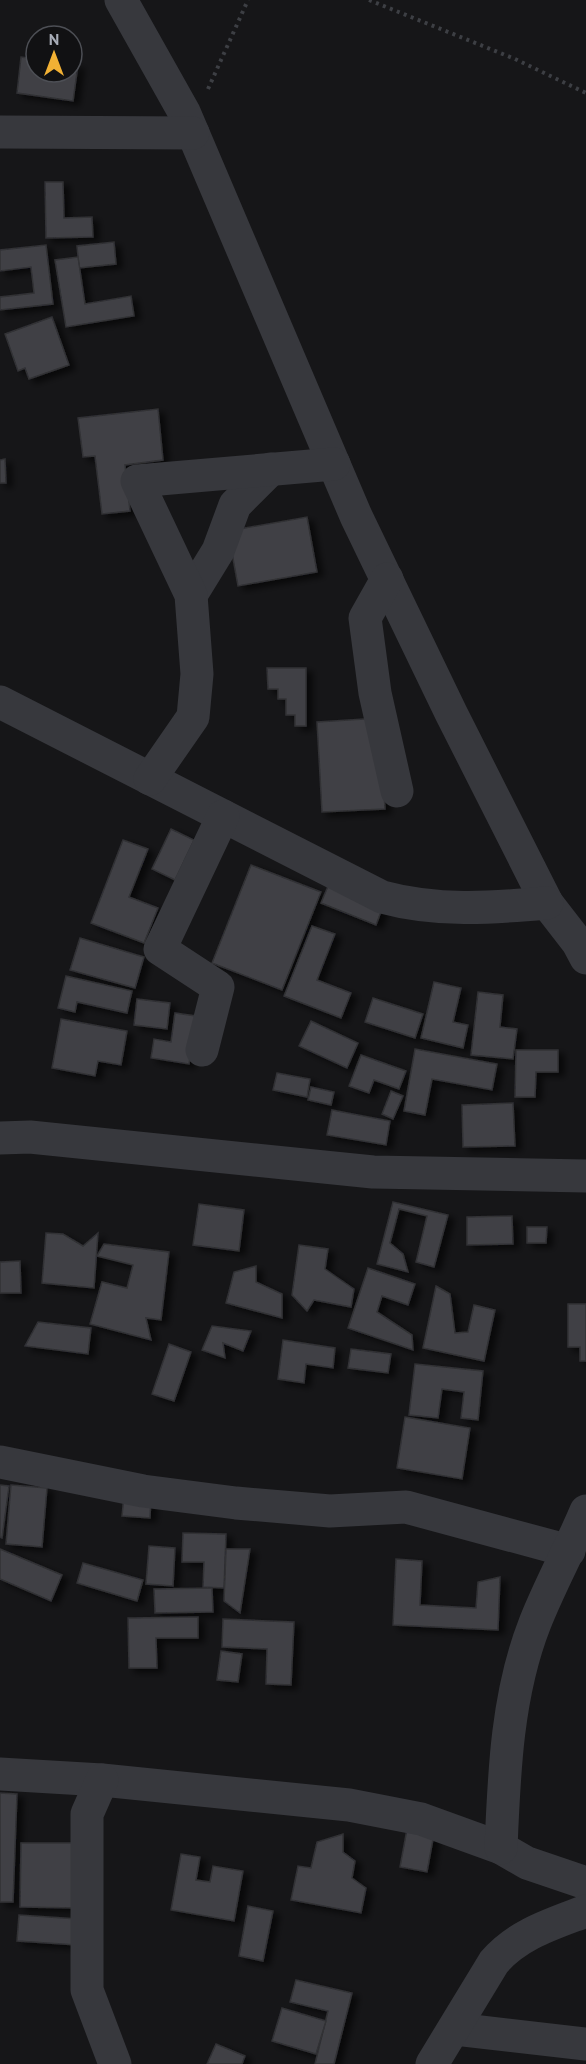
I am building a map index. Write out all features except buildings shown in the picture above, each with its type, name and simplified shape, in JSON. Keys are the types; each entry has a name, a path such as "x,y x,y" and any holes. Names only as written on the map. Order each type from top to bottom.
{"street":[{"path":"121,0 188,123 334,464 387,579 547,903 578,943 586,958"},
{"path":"0,132 188,123"},
{"path":"150,779 193,717 197,674 191,595 137,482 334,464"},
{"path":"191,595 218,551 235,505 271,470"},
{"path":"387,579 365,618 375,693 397,791"},
{"path":"0,702 382,897 414,906 473,909 547,903"},
{"path":"202,1050 218,987 160,949 223,816"},
{"path":"0,1138 30,1137 373,1172 586,1176"},
{"path":"0,1462 143,1491 236,1503 330,1511 406,1507 569,1551"},
{"path":"501,1848 507,1745 516,1694 535,1624 586,1511"},
{"path":"0,1774 102,1780 349,1805 421,1819 501,1848 527,1863 586,1883"},
{"path":"102,1780 87,1814 87,1990 115,2064"},
{"path":"432,2064 494,1962 506,1948 535,1930 586,1911"},
{"path":"455,2029 586,2044"}],"path":[{"path":"188,123 206,93 248,0"},
{"path":"369,0 515,59 586,93"}]}
